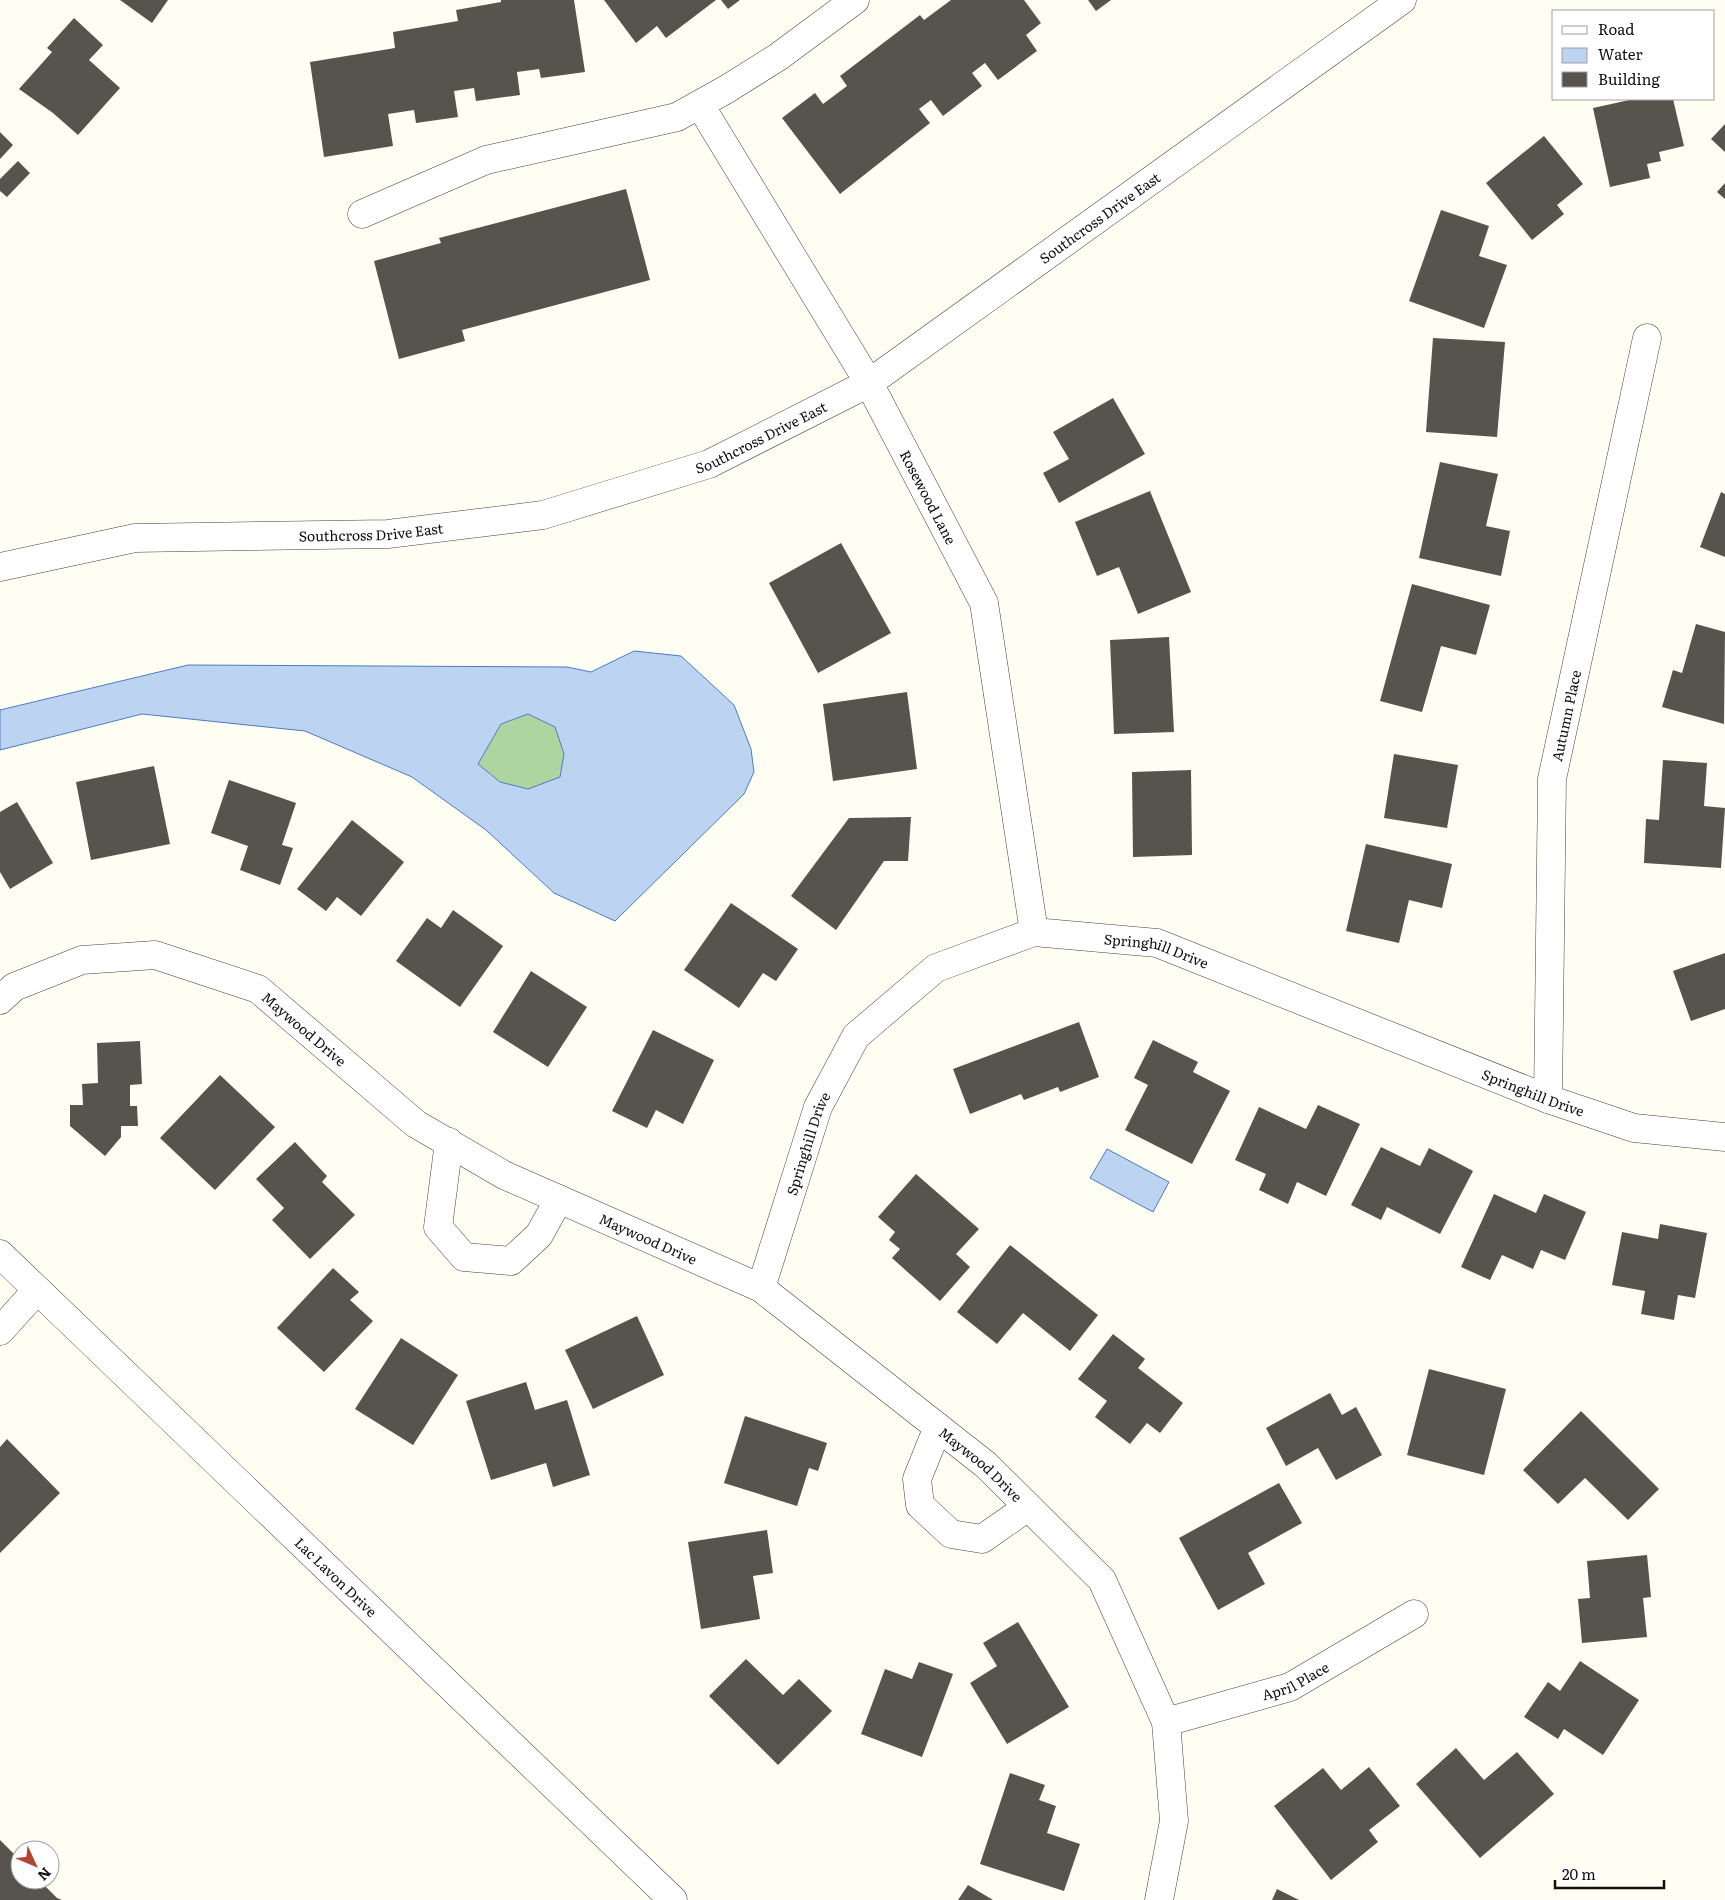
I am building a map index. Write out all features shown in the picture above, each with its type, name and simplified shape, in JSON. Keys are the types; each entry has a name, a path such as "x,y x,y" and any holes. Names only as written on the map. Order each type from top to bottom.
{"street":[{"path":"362,214 486,160 677,117 778,57 856,0"},
{"name":"Southcross Drive East","path":"0,566 134,538 388,534 543,515 709,464 869,384 1402,0"},
{"name":"Rosewood Lane","path":"700,105 869,384 984,603 1034,932"},
{"name":"Autumn Place","path":"1548,1099 1552,779 1647,338"},
{"name":"Springhill Drive","path":"761,1288 818,1107 856,1036 936,968 1034,932 1157,943 1548,1099 1634,1128 1725,1137"},
{"name":"Maywood Drive","path":"0,1000 14,987 82,960 155,955 258,989 416,1124 504,1175 761,1288 986,1465 1102,1580 1166,1722 1174,1821 1159,1900"},
{"path":"449,1142 438,1227 464,1257 512,1261 539,1235 559,1199"},
{"name":"Lac Lavon Drive","path":"0,1254 673,1900"},
{"path":"0,1331 38,1290"},
{"path":"938,1427 917,1479 920,1505 951,1534 982,1539 1028,1507"},
{"name":"April Place","path":"1166,1722 1290,1687 1414,1614"}],"green space":[{"path":"528,714 555,727 564,754 561,777 528,789 500,782 478,764 501,724"}],"water":[{"path":"634,651 681,656 734,705 751,749 754,772 744,794 615,921 554,893 486,830 412,777 305,731 142,714 0,750 0,710 188,665 567,667 591,672","holes":["528,714 555,727 564,754 560,777 528,789 500,782 478,764 501,724"]},
{"path":"1107,1149 1169,1182 1153,1212 1090,1178"}],"building":[{"path":"120,0 168,0 152,23"},
{"path":"501,0 574,0 585,72 541,78 539,69 517,72 520,95 476,101 474,88 454,91 458,117 416,123 414,110 388,114 393,146 324,157 310,62 395,48 393,32 458,21 456,10 501,2"},
{"path":"604,0 716,0 666,38 657,26 636,43"},
{"path":"721,0 740,0 728,9"},
{"path":"951,0 1024,0 1041,23 1026,35 1037,51 998,80 985,63 972,73 982,86 943,116 931,100 919,109 930,123 840,194 782,118 815,93 823,104 847,86 840,76 920,15 924,20"},
{"path":"1088,0 1111,0 1096,11"},
{"path":"74,18 103,45 89,60 120,88 78,135 53,113 19,89 52,52 47,48"},
{"path":"1629,100 1673,100 1684,146 1659,152 1661,161 1647,164 1650,178 1610,187 1593,108"},
{"path":"1725,124 1725,152 1711,139"},
{"path":"0,132 13,145 0,159"},
{"path":"1544,136 1583,184 1557,205 1564,214 1532,240 1486,183"},
{"path":"18,161 30,173 7,197 0,191 0,179"},
{"path":"1725,183 1725,199 1717,192"},
{"path":"626,189 650,280 462,330 465,341 399,359 374,261 441,243 439,238"},
{"path":"1441,210 1489,226 1479,256 1507,265 1484,328 1409,301"},
{"path":"1433,338 1505,342 1497,437 1426,432"},
{"path":"1113,398 1145,454 1059,503 1043,473 1069,459 1053,432"},
{"path":"1440,462 1498,474 1486,526 1510,531 1501,576 1419,558"},
{"path":"1150,491 1191,592 1138,614 1119,567 1097,576 1075,522"},
{"path":"1721,492 1725,494 1725,557 1700,547"},
{"path":"841,543 891,633 818,673 769,583"},
{"path":"1412,584 1490,605 1476,655 1441,646 1422,712 1380,701"},
{"path":"1696,624 1725,632 1724,724 1662,707 1673,670 1682,673"},
{"path":"1169,637 1174,732 1114,734 1110,640"},
{"path":"907,692 917,769 833,781 823,704"},
{"path":"1394,754 1458,765 1447,828 1384,818"},
{"path":"1663,760 1707,763 1704,806 1725,808 1721,868 1644,863 1646,819 1659,820"},
{"path":"154,766 170,844 91,860 76,782"},
{"path":"1191,770 1192,855 1133,857 1132,772"},
{"path":"229,780 296,803 282,845 293,848 280,885 240,870 248,846 211,833"},
{"path":"17,802 53,863 10,889 0,872 0,812"},
{"path":"911,817 908,861 884,861 836,930 791,896 849,818"},
{"path":"352,820 404,862 361,916 337,897 326,911 297,889"},
{"path":"1366,844 1452,864 1442,908 1409,900 1399,943 1346,931"},
{"path":"731,903 798,949 776,981 763,973 739,1008 684,970"},
{"path":"453,910 503,946 460,1007 396,961 427,918 441,928"},
{"path":"1725,953 1725,1009 1691,1021 1673,971"},
{"path":"531,971 587,1007 548,1067 493,1032"},
{"path":"1079,1022 1099,1077 1060,1092 1058,1087 1024,1100 1021,1094 970,1114 953,1069"},
{"path":"653,1030 714,1060 683,1124 656,1110 647,1128 612,1111"},
{"path":"1153,1040 1198,1062 1193,1072 1230,1091 1192,1164 1125,1130 1148,1085 1134,1078"},
{"path":"140,1041 142,1084 130,1085 130,1106 137,1106 138,1126 121,1126 121,1137 105,1156 70,1126 70,1105 83,1105 82,1084 98,1083 97,1043"},
{"path":"220,1075 275,1127 215,1190 160,1138"},
{"path":"1318,1105 1360,1124 1326,1196 1297,1182 1288,1204 1259,1190 1266,1174 1235,1160 1259,1107 1306,1129"},
{"path":"295,1142 327,1176 322,1182 355,1215 310,1259 272,1220 284,1208 256,1179"},
{"path":"1381,1147 1420,1166 1429,1148 1473,1171 1440,1234 1387,1207 1381,1220 1351,1205"},
{"path":"916,1174 979,1229 956,1254 970,1267 940,1301 892,1258 900,1249 889,1240 895,1232 878,1217"},
{"path":"1494,1194 1536,1213 1544,1194 1586,1212 1565,1260 1541,1250 1533,1269 1502,1255 1490,1280 1461,1267"},
{"path":"1660,1224 1707,1233 1695,1298 1678,1295 1674,1320 1641,1314 1645,1291 1612,1285 1622,1232 1658,1239"},
{"path":"1010,1245 1098,1315 1070,1351 1023,1313 997,1344 957,1312"},
{"path":"333,1268 359,1292 350,1300 373,1321 324,1372 277,1328"},
{"path":"637,1316 664,1375 593,1409 565,1350"},
{"path":"1113,1334 1145,1359 1138,1368 1183,1403 1160,1433 1147,1423 1130,1444 1095,1417 1107,1401 1078,1379"},
{"path":"401,1338 458,1375 413,1445 355,1409"},
{"path":"1429,1369 1506,1389 1484,1475 1407,1455"},
{"path":"526,1382 535,1410 567,1400 590,1475 553,1487 546,1463 491,1480 466,1401"},
{"path":"1330,1393 1342,1415 1356,1407 1382,1455 1336,1480 1318,1448 1286,1466 1266,1428"},
{"path":"1581,1411 1659,1489 1628,1520 1585,1478 1558,1504 1523,1470"},
{"path":"745,1416 827,1443 818,1471 809,1468 797,1506 724,1483"},
{"path":"7,1439 60,1493 0,1553 0,1447"},
{"path":"1279,1483 1302,1523 1248,1553 1265,1584 1218,1610 1179,1538"},
{"path":"767,1530 773,1573 753,1576 760,1619 701,1629 688,1542"},
{"path":"1647,1555 1651,1597 1643,1598 1647,1637 1582,1643 1578,1599 1590,1598 1587,1561"},
{"path":"1018,1622 1069,1707 1007,1744 970,1683 997,1666 983,1643"},
{"path":"746,1659 783,1695 799,1679 832,1711 778,1765 709,1696"},
{"path":"1580,1661 1639,1700 1603,1755 1564,1729 1558,1739 1524,1717 1548,1682 1560,1691"},
{"path":"919,1662 953,1674 922,1757 861,1734 885,1669 912,1679"},
{"path":"1456,1748 1484,1780 1517,1752 1554,1794 1480,1858 1416,1784"},
{"path":"1369,1767 1400,1806 1369,1830 1378,1842 1331,1880 1274,1806 1323,1768 1341,1790"},
{"path":"1010,1773 1045,1785 1039,1800 1056,1806 1047,1833 1080,1844 1064,1891 980,1864"},
{"path":"0,1840 10,1850 10,1890 49,1890 62,1900 0,1900"},
{"path":"968,1885 993,1900 958,1900"},
{"path":"1277,1889 1299,1900 1272,1900"}]}
